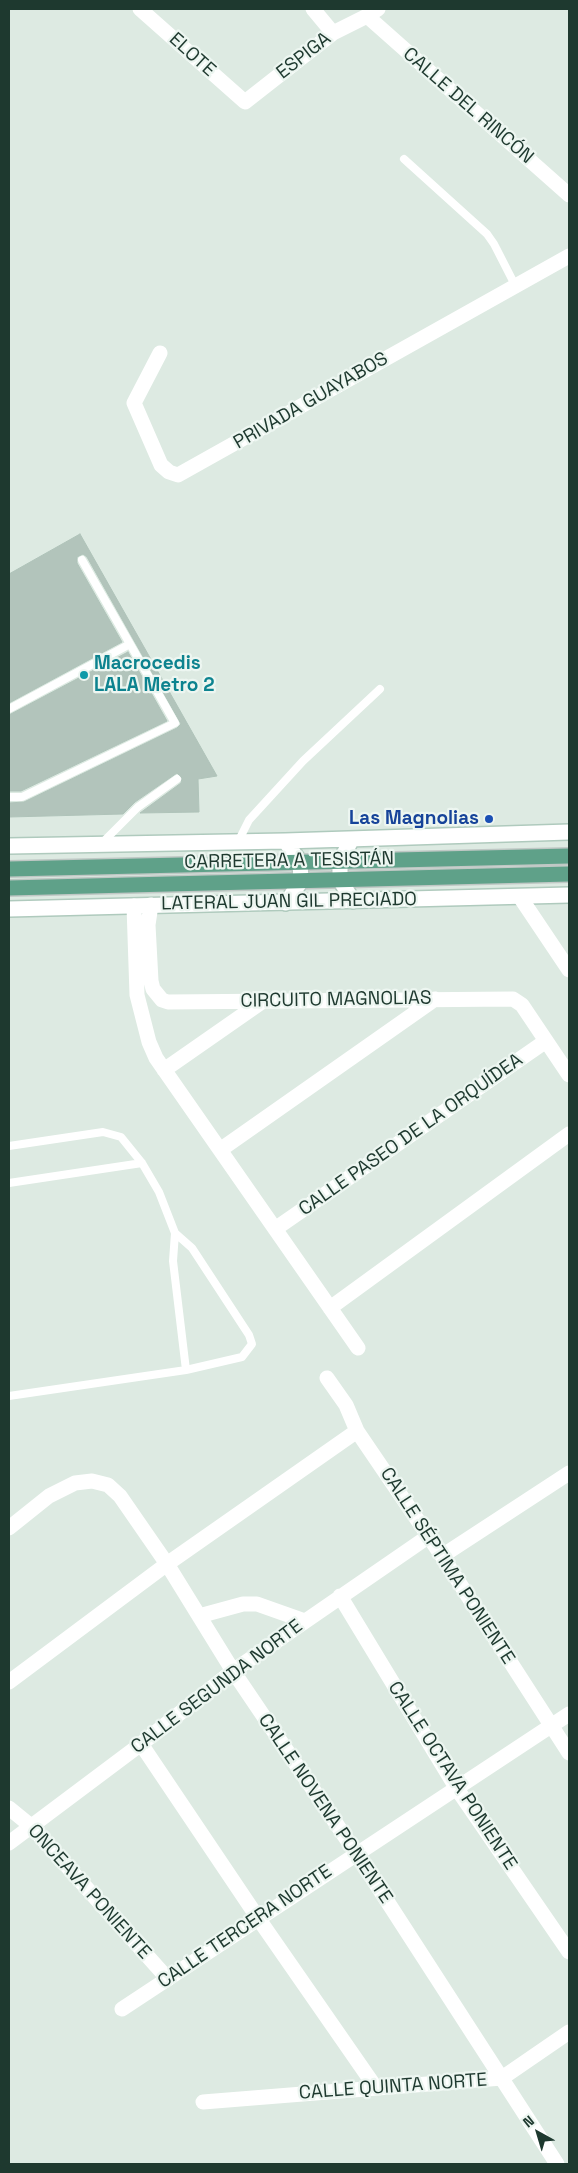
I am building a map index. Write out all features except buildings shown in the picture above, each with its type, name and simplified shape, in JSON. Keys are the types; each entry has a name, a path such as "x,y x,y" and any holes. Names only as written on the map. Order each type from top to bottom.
{"main road":[{"name":"CARRETERA A TESISTÁN","path":"9,869 569,856"},
{"name":"CARRETERA A TESISTÁN","path":"9,888 569,874"}],"street":[{"name":"ELOTE","path":"140,9 245,102"},
{"path":"313,9 333,32"},
{"name":"ESPIGA","path":"245,102 333,32 372,13"},
{"name":"CALLE DEL RINCÓN","path":"372,13 569,195"},
{"name":"PRIVADA GUAYABOS","path":"160,353 134,403 160,465 168,472 178,475 569,256"},
{"path":"9,846 100,846 569,832"},
{"path":"352,839 340,861 340,880 353,901"},
{"path":"285,841 300,862 301,880 286,903"},
{"name":"LATERAL JUAN GIL PRECIADO","path":"9,909 569,895"},
{"path":"520,896 569,970"},
{"name":"CIRCUITO MAGNOLIAS","path":"150,905 148,926 151,981 156,995 168,1002 513,999 522,1005 569,1074"},
{"path":"134,906 137,995 149,1042 164,1070 358,1348"},
{"path":"220,1150 435,999"},
{"path":"164,1070 263,1001"},
{"name":"CALLE PASEO DE LA ORQUÍDEA","path":"275,1229 546,1041"},
{"path":"330,1308 569,1134"},
{"name":"CALLE SÉPTIMA PONIENTE","path":"328,1378 346,1405 357,1430 429,1536 569,1753"},
{"path":"9,1682 167,1564 357,1430"},
{"path":"442,1556 569,1472"},
{"name":"CALLE NOVENA PONIENTE","path":"9,1528 49,1496 75,1483 92,1481 108,1485 120,1496 167,1564 233,1671 356,1853 557,2164"},
{"name":"CALLE SEGUNDA NORTE","path":"9,1843 141,1744 233,1671 429,1536"},
{"name":"CALLE OCTAVA PONIENTE","path":"340,1596 457,1789 569,1952"},
{"path":"198,1616 243,1604 257,1604 305,1621"},
{"name":"CALLE TERCERA NORTE","path":"122,2008 569,1714"},
{"path":"141,1744 258,1918 376,2088"},
{"name":"ONCEAVA PONIENTE","path":"9,1808 31,1826 168,1979"},
{"name":"CALLE QUINTA NORTE","path":"203,2102 502,2078 569,2032"}],"lane":[{"path":"404,159 486,234 494,244 515,285"},
{"path":"9,797 22,797 175,723 82,560"},
{"path":"9,709 130,644"},
{"path":"238,842 249,820 303,761 380,688"},
{"path":"100,846 138,807 177,779"},
{"path":"9,1146 103,1132 121,1137 142,1163 159,1192 175,1233 173,1261 186,1370"},
{"path":"9,1183 142,1163"},
{"path":"9,1396 186,1370 242,1357 252,1344 249,1336 192,1248 175,1233"}],"place":[{"name":"Macrocedis LALA Metro 2","path":"84,675"},
{"name":"Las Magnolias","path":"489,819"}]}
